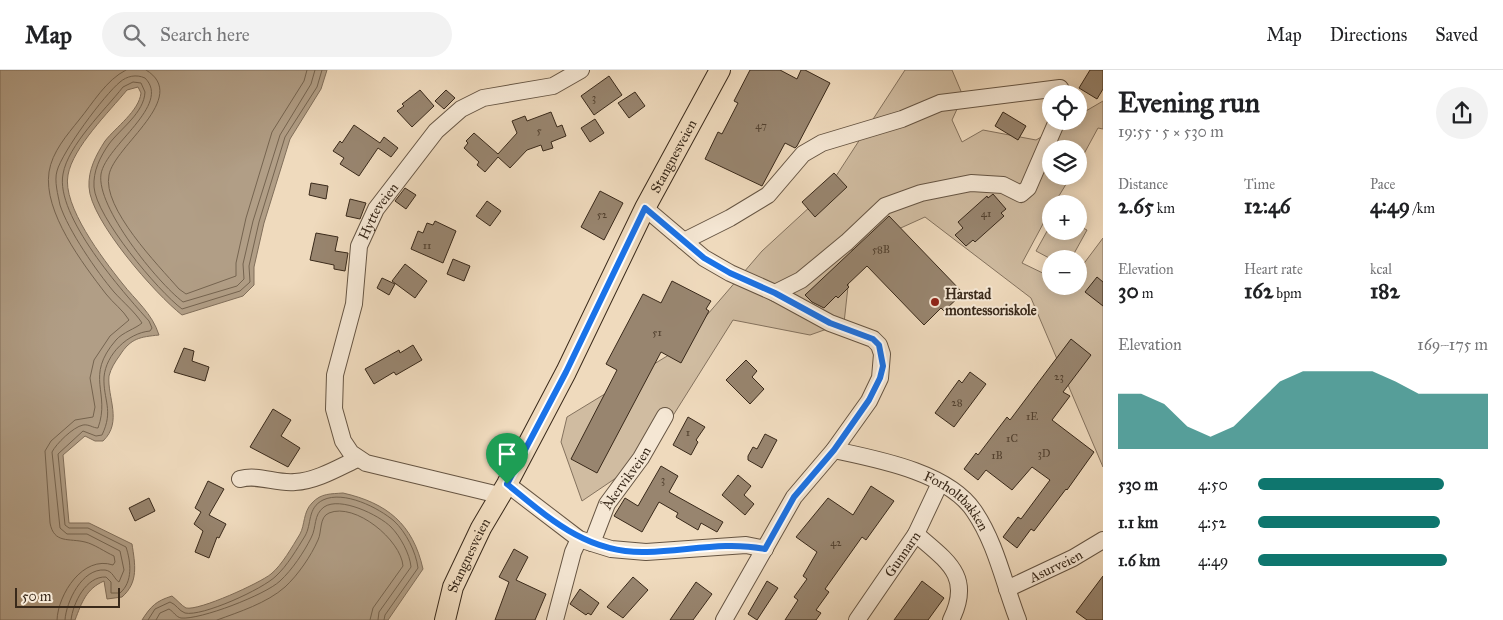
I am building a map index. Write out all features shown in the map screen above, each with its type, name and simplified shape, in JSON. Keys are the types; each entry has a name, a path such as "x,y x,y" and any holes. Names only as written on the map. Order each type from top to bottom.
{"main road":[{"name":"Stangnesveien","path":"445,620 453,587 481,528 566,372 645,208 720,70"}],"street":[{"name":"Hytteveien","path":"358,460 344,441 334,409 335,375 354,304 359,246 376,209 436,131 461,109 483,98 553,86 580,70"},
{"path":"684,240 730,218 768,195 803,154 822,143 902,118 940,103 1042,90"},
{"path":"775,293 801,280 847,242 885,206 921,193 971,183 1003,184 1021,194 1028,188 1053,130"},
{"path":"645,208 704,258 830,323 873,339 879,345 883,366 880,378 869,400 834,450 794,497 724,620"},
{"name":"Åkervikveien","path":"555,620 573,552 586,541 607,504 641,458 665,416"},
{"name":"Forholtbakken","path":"834,450 868,457 922,474 964,499 974,510 986,531 1018,620"},
{"path":"240,479 255,477 288,482 302,481 358,460 503,490 586,541 611,550 646,552 746,545 765,549"},
{"name":"Gunnarn","path":"857,620 916,534 940,483"},
{"path":"916,534 958,577 960,596 951,620"},
{"name":"Asurveien","path":"1007,589 1072,558 1103,540"}],"shaded area":[{"path":"905,70 952,70 963,96 952,120 962,142 983,130 1036,140 1053,130 1087,130 1087,110 1103,101 1103,129 1098,128 1087,148 1087,140 1042,140 1042,185 1066,185 1059,195 1042,195 1042,226 1022,263 1042,273 1042,295 1087,295 1087,259 1103,238 1103,467 1031,298 925,217 852,250 844,323 810,335 733,320 647,457 582,501 561,442 567,417 677,350 762,251 825,193"},
{"path":"1042,240 1081,240 1076,250 1042,250 1042,254 1036,251"}],"water":[{"path":"0,70 327,70 321,89 290,139 264,223 254,267 254,285 243,296 182,315 141,274 112,237 100,218 92,201 89,187 91,169 105,141 136,106 141,93 138,87 127,90 84,142 71,164 68,175 68,188 77,216 105,260 148,314 159,335 136,339 124,349 116,360 109,376 113,418 109,434 103,441 95,441 85,436 63,455 69,523 89,523 132,544 135,566 131,585 122,597 107,599 104,581 89,592 75,620 0,620"},
{"path":"343,493 373,503 396,518 405,528 418,553 423,569 388,620 142,620 154,605 172,596 186,608 193,608 229,596 265,578 275,570 290,550 302,530 307,510 312,503 323,496"}],"building":[{"path":"750,70 780,70 797,79 801,70 805,70 830,83 797,146 795,148 785,143 762,186 705,159 718,132 722,134 738,103 734,101"},
{"path":"1090,70 1103,70 1103,89 1097,99 1087,93 1087,85 1081,85"},
{"path":"609,76 622,95 594,115 581,96"},
{"path":"420,90 434,106 412,127 397,111 404,106 402,104"},
{"path":"446,90 455,98 444,109 435,101"},
{"path":"635,92 645,106 629,118 618,103"},
{"path":"551,112 557,127 562,125 566,136 551,142 553,148 543,151 541,145 527,150 510,168 498,157 485,172 477,165 479,162 464,148 468,143 466,141 474,133 498,154 517,133 512,121 525,116 527,121"},
{"path":"1003,112 1026,126 1018,140 995,126"},
{"path":"595,119 604,133 590,142 581,128"},
{"path":"354,125 380,143 384,137 398,148 391,157 378,148 359,176 340,164 344,158 333,151 340,141 342,143"},
{"path":"834,173 847,187 815,217 802,202"},
{"path":"311,183 328,186 326,199 309,195"},
{"path":"405,188 416,195 406,209 395,201"},
{"path":"600,191 623,203 604,240 581,227"},
{"path":"993,194 1006,209 1001,213 1004,216 975,242 973,240 966,246 955,235 963,228 958,222 987,196 988,198"},
{"path":"350,199 366,203 360,219 346,216"},
{"path":"487,201 501,211 490,226 476,216"},
{"path":"889,216 963,293 944,311 941,308 924,325 867,266 847,285 849,287 838,298 836,296 824,308 812,302 805,295"},
{"path":"435,221 456,231 443,263 411,249 418,231 423,233 427,223 433,225"},
{"path":"316,233 338,237 335,251 348,253 345,271 334,269 334,265 310,260"},
{"path":"453,259 470,266 464,281 447,274"},
{"path":"405,264 427,281 415,298 392,281"},
{"path":"1097,277 1103,282 1103,306 1087,294 1087,290"},
{"path":"382,278 395,284 389,295 377,288"},
{"path":"672,281 711,301 706,309 709,311 681,363 661,352 597,473 571,459 617,370 606,364 643,294 661,303"},
{"path":"1071,339 1091,355 1063,392 1070,396 1052,420 1094,452 1067,490 1034,531 1031,529 1017,548 1003,537 1018,517 1021,519 1050,480 1032,467 1012,490 986,470 978,480 964,469 976,453 978,455 1007,417 1010,420"},
{"path":"413,345 422,360 396,375 394,372 374,384 365,369 399,350 400,353"},
{"path":"184,348 194,351 192,361 209,367 205,381 174,372"},
{"path":"746,360 757,371 752,377 764,389 750,404 726,380"},
{"path":"970,372 986,384 954,427 935,413 959,380 962,383"},
{"path":"273,409 291,420 281,436 300,448 288,467 250,447"},
{"path":"688,417 705,427 696,440 698,442 691,455 673,445"},
{"path":"765,434 777,440 762,468 748,460 748,456 753,447 757,449"},
{"path":"661,466 678,476 669,492 723,522 717,532 701,523 698,530 676,517 678,513 659,502 642,532 614,516 625,498 638,506"},
{"path":"738,475 751,486 744,495 754,504 745,515 722,495"},
{"path":"208,481 224,489 209,515 226,524 219,538 217,537 209,558 195,552 203,531 194,524 201,512 195,508"},
{"path":"871,486 894,501 866,540 862,537 825,589 829,592 816,610 821,613 816,620 785,620 798,600 794,597 807,579 803,576 817,552 796,537 828,498 853,515"},
{"path":"149,498 155,511 135,521 129,508"},
{"path":"514,549 528,557 516,580 546,594 535,620 495,620 509,582 499,577"},
{"path":"1103,576 1103,620 1087,620 1076,612"},
{"path":"633,577 648,590 623,618 607,607"},
{"path":"767,581 778,588 757,620 748,614"},
{"path":"922,581 944,598 928,620 894,620"},
{"path":"696,582 712,594 693,620 670,620"},
{"path":"580,589 599,603 591,615 588,613 586,615 570,604"}],"place":[{"name":"Harstad montessoriskole","path":"935,302"}],"route":[{"path":"645,208 704,258 730,273 775,293 809,313 873,339 879,345 883,366 880,378 869,400 834,450 807,479 794,497 765,549 746,545 705,546 646,552 611,550 579,539 507,484 566,372 645,208"}]}
